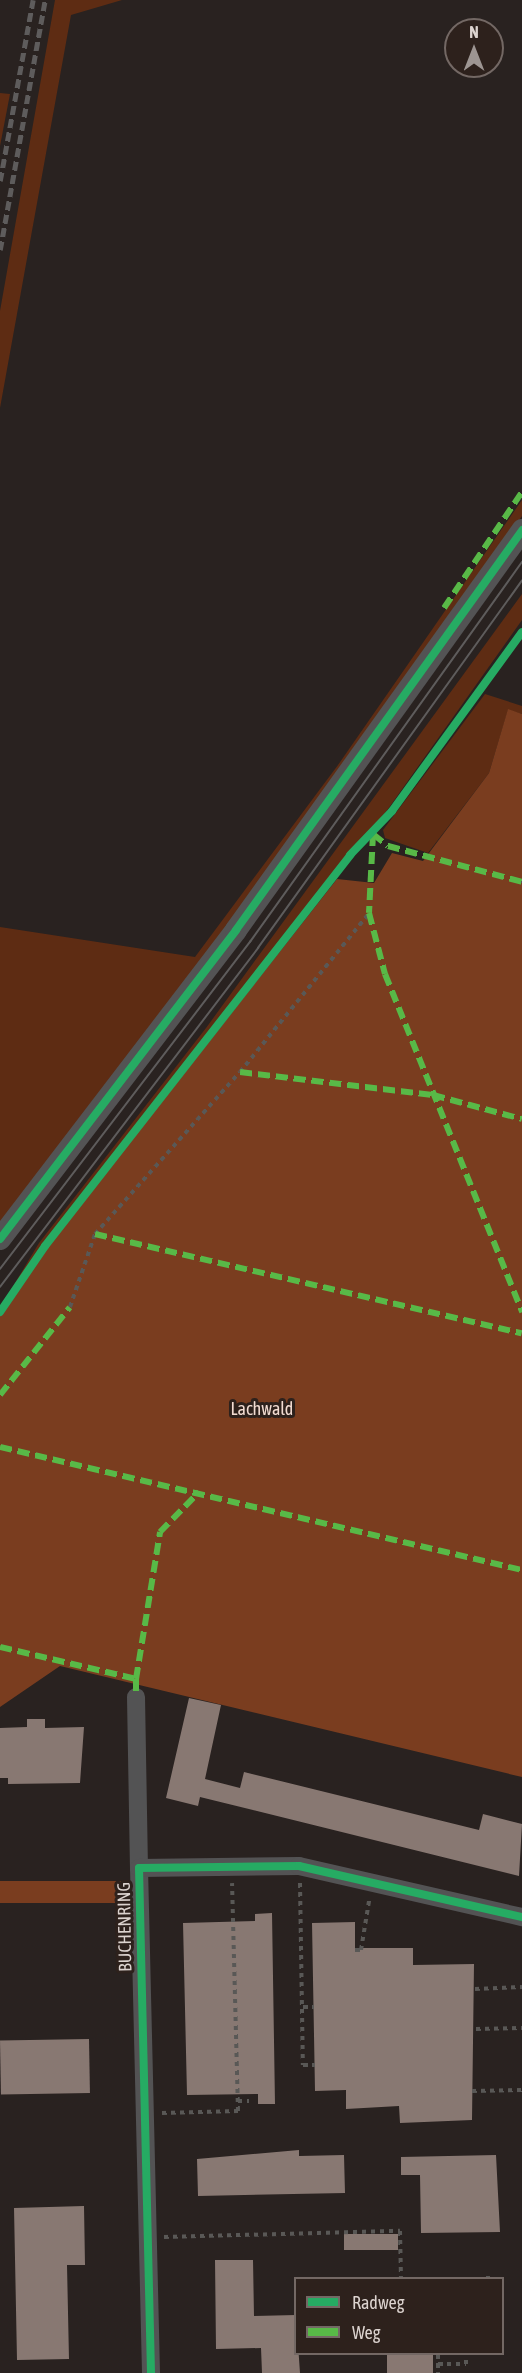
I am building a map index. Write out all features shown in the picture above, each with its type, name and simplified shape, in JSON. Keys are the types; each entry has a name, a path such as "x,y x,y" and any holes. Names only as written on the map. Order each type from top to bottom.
{"street":[{"path":"0,1239 236,930 522,530"},
{"name":"BUCHENRING","path":"136,1697 143,2114 151,2373"},
{"name":"BUCHENRING","path":"139,1868 299,1866 522,1917"}],"path":[{"path":"70,1308 95,1234 240,1072 369,913"},
{"path":"299,1866 303,2065 315,2065"},
{"path":"143,2114 238,2111 231,1868"},
{"path":"356,1950 361,1950 360,1931 375,1883"},
{"path":"475,1989 522,1988"},
{"path":"302,2007 314,2007"},
{"path":"476,2029 522,2028"},
{"path":"472,2091 522,2090"},
{"path":"238,2102 249,2102"},
{"path":"146,2238 400,2231 400,2277"},
{"path":"437,2372 438,2355"},
{"path":"438,2364 466,2364 466,2355"}],"shaded area":[{"path":"55,0 122,0 71,15 0,408 0,311"},
{"path":"0,93 10,94 0,146"},
{"path":"522,500 522,516 345,771 0,1223 0,927 195,957 338,765"},
{"path":"522,594 522,620 388,809 43,1245 0,1308 39,1243 206,1028"},
{"path":"485,694 522,706 522,714 508,710 489,773 428,853 385,838 383,830"}],"green space":[{"name":"Lachwald","path":"508,709 522,714 522,1777 60,1666 0,1707 0,1316 47,1248 337,879 374,883 392,853 423,861 489,773"},
{"path":"0,1881 127,1881 127,1903 0,1903"}],"building":[{"path":"189,1698 221,1705 205,1779 240,1788 244,1772 479,1830 483,1814 522,1824 519,1876 200,1797 198,1806 166,1798"},
{"path":"27,1719 45,1719 45,1728 84,1727 80,1783 8,1784 8,1778 0,1778 0,1728 27,1727"},
{"path":"272,1913 275,2104 258,2104 258,2094 187,2095 183,1923 255,1921 255,1914"},
{"path":"355,1922 355,1948 413,1948 413,1965 474,1964 472,2120 400,2123 399,2106 346,2109 346,2090 315,2091 312,1923"},
{"path":"89,2039 90,2093 1,2095 0,2041"},
{"path":"299,2150 299,2156 344,2155 345,2193 198,2196 197,2159"},
{"path":"496,2155 500,2232 421,2233 420,2175 401,2175 401,2157"},
{"path":"84,2206 85,2265 67,2265 69,2359 17,2360 14,2208"},
{"path":"344,2234 398,2234 398,2250 344,2250"},
{"path":"215,2260 253,2260 254,2316 294,2315 294,2355 299,2355 300,2373 262,2373 261,2348 216,2349"},
{"path":"387,2355 433,2355 433,2373 387,2373"}],"tram line":[{"path":"0,1269 250,942 522,562"},
{"path":"0,1287 258,948 522,581"}],"railway":[{"path":"0,181 33,0"},
{"path":"0,250 45,0"}],"marked path":[{"path":"444,608 522,492"},
{"path":"373,834 369,913 385,974 522,1312"},
{"path":"373,834 388,846 522,882"},
{"path":"240,1072 433,1095 522,1119"},
{"path":"95,1234 522,1333"},
{"path":"0,1395 70,1307"},
{"path":"0,1447 522,1570"},
{"path":"136,1679 160,1532 199,1492"},
{"path":"0,1647 136,1679 136,1697"}],"cycle path":[{"path":"0,1239 236,930 522,530"},
{"path":"0,1312 45,1246 350,855 392,811 522,632"},
{"path":"151,2373 139,1868 299,1866 522,1917"}]}
